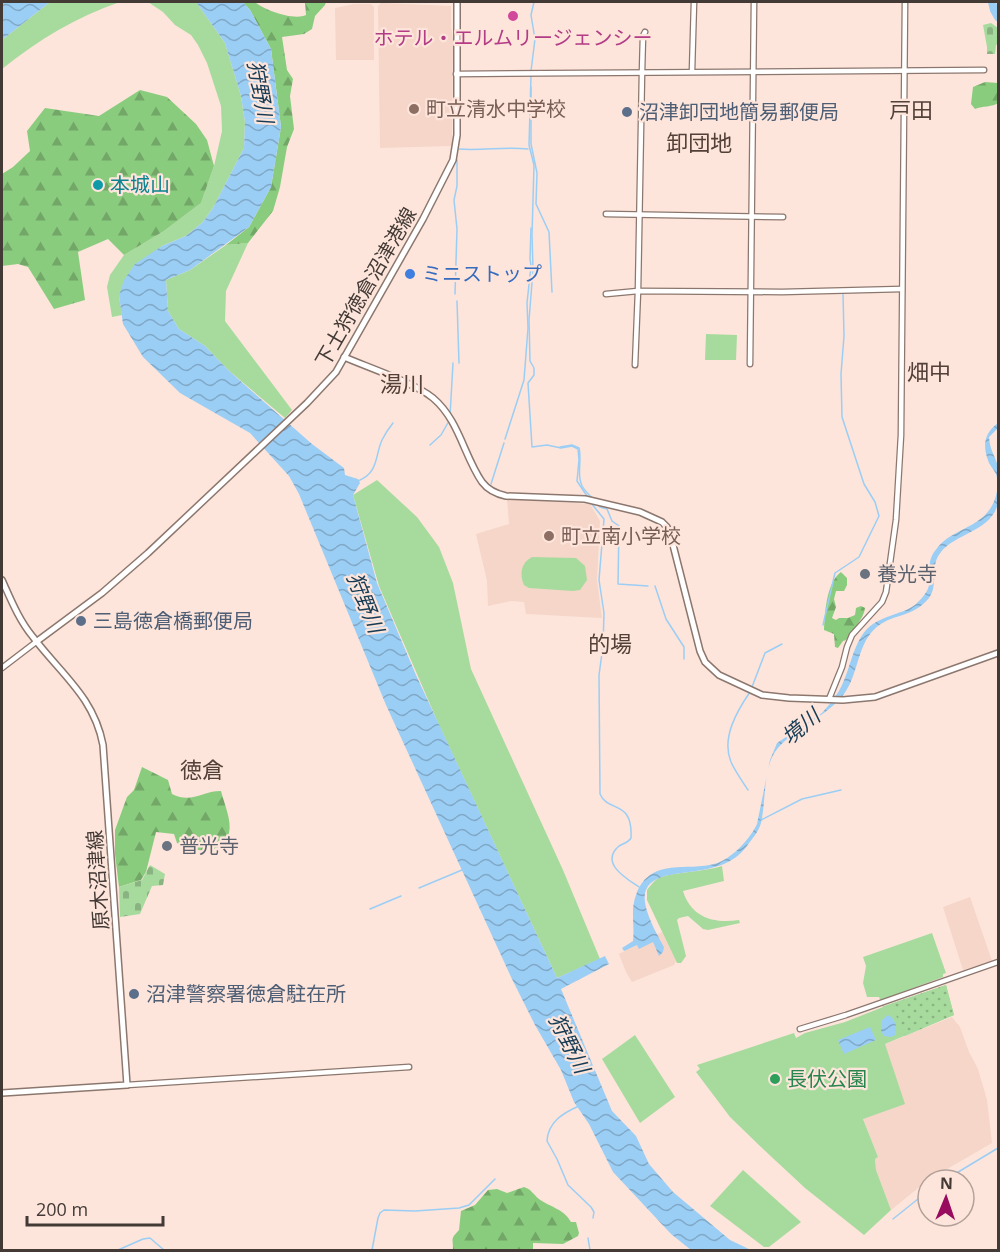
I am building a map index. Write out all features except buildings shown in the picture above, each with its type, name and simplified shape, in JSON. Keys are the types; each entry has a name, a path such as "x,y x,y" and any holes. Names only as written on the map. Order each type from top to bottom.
{"main road":[{"name":"下土狩徳倉沼津港線","path":"36,642 126,574 327,384 423,219 453,160 457,135 457,2"},
{"path":"344,357 414,387 433,398 463,442 482,482 495,492 506,496 594,501 640,512 662,522 667,527 672,541 700,651 711,670 726,679 762,694 789,698 843,700 875,697 999,653"},
{"name":"原木沼津線","path":"2,580 19,617 36,642 82,694 94,713 100,730 103,745 127,1084"},
{"path":"2,1093 127,1084"}],"street":[{"path":"693,71 694,2"},
{"path":"750,364 754,2"},
{"path":"830,699 852,635 882,602 886,592 897,520 900,470 905,2"},
{"path":"635,365 643,36 645,32"},
{"path":"456,74 984,70"},
{"path":"606,214 783,217"},
{"path":"606,294 638,291 750,292 902,289"},
{"path":"2,668 36,642"},
{"path":"800,1029 846,1016 999,962"},
{"path":"127,1084 410,1067"}],"shaded area":[{"path":"381,3 451,6 452,146 380,148 378,6"},
{"path":"354,4 371,4 374,7 374,60 336,60 335,8"},
{"path":"507,499 590,504 600,521 597,580 602,618 526,614 524,602 511,601 488,606 487,581 476,534 509,524"},
{"path":"970,897 992,961 963,970 943,907"},
{"path":"662,932 676,961 674,965 632,982 619,954"},
{"path":"952,1017 960,1027 978,1069 987,1100 992,1143 949,1168 916,1168 916,1190 891,1210 876,1170 875,1158 878,1157 841,1062"}],"green space":[{"path":"50,2 120,2 58,30 29,48 2,69 2,40"},
{"path":"148,2 196,2 225,43 241,96 245,122 244,148 213,208 203,222 186,236 162,246 119,296 122,315 112,317 107,287 110,275 124,255 164,231 201,203 214,166 222,131 221,106 207,63 198,45 191,35 175,25 163,12"},
{"path":"243,2 255,2 272,11 294,17 306,15 305,2 326,2 315,16 312,29 304,34 282,37 287,70 293,79 290,96 294,129 287,147 273,211 248,243 226,245 249,227 271,187 281,127 271,49 250,10"},
{"path":"991,23 998,28 998,44 995,54 987,54 983,25"},
{"path":"985,82 998,83 998,103 975,109 971,104 973,87"},
{"path":"140,90 167,97 196,124 207,140 214,166 201,203 164,231 124,255 108,239 78,252 85,300 54,309 28,267 18,264 2,266 2,174 30,151 27,131 45,108 99,116"},
{"path":"248,243 226,291 225,321 292,410 285,418 228,370 205,346 179,329 168,311 166,280 190,270 226,245"},
{"path":"706,334 737,335 736,360 705,360"},
{"path":"377,480 417,517 439,547 453,583 471,669 563,870 600,959 557,978 439,725 379,586 353,495"},
{"path":"532,557 576,558 585,566 587,580 580,590 573,591 529,588 524,585 521,573 525,562"},
{"path":"841,572 847,578 847,585 844,591 836,591 834,599 836,607 832,618 836,620 848,618 855,615 856,608 861,606 865,608 860,620 838,648 835,647 834,634 824,630 829,591"},
{"path":"142,767 168,780 172,794 179,797 185,798 221,791 230,828 226,841 221,846 207,850 191,849 177,843 174,834 156,832 146,872 141,880 119,887 115,830 127,797 134,790"},
{"path":"150,865 165,874 163,885 152,886 140,914 120,917 119,887 142,880"},
{"path":"722,866 724,881 683,891 691,907 704,917 720,921 739,920 740,923 708,930 703,929 688,916 679,918 677,920 686,956 681,963 677,963 647,900 647,890 656,880 663,877"},
{"name":"長伏公園","path":"932,933 946,973 943,977 881,1000 884,1006 946,985 954,1015 885,1044 905,1104 863,1119 878,1157 875,1159 876,1170 891,1210 864,1235 805,1188 730,1117 696,1072 700,1069 697,1065 794,1033 796,1038 883,1007 879,997 867,997 863,983 866,966 863,957"},
{"path":"946,985 954,1015 905,1036 891,1004"},
{"path":"635,1035 675,1097 640,1123 602,1059"},
{"path":"743,1170 801,1222 769,1247 764,1247 710,1206"},
{"path":"524,1187 539,1199 561,1211 571,1222 576,1222 578,1236 563,1244 533,1243 533,1250 453,1250 453,1239 459,1230 461,1211 475,1205 488,1190 497,1189 507,1193"}],"water":[{"path":"2,2 50,2 2,40"},
{"name":"狩野川","path":"196,2 243,2 250,10 271,49 281,127 271,187 249,227 190,270 166,280 168,311 179,329 205,346 228,370 312,444 344,468 345,475 358,479 360,483 353,495 377,583 416,675 557,978 605,956 609,964 561,989 612,1111 636,1136 649,1164 673,1192 730,1240 751,1250 691,1250 671,1234 613,1172 589,1124 574,1102 561,1070 511,977 386,705 299,494 289,476 250,433 180,393 143,357 123,324 119,296 124,280 135,264 162,246 186,236 203,222 213,208 244,148 245,122 241,96 225,43"},
{"path":"998,423 998,428 989,437 998,467 999,500 989,520 955,540 941,552 935,563 932,593 929,598 916,609 884,622 871,633 844,694 828,710 782,744 769,765 770,760 777,743 822,713 833,700 846,676 854,651 867,629 916,604 928,588 931,557 938,547 950,537 978,521 990,509 996,497 998,483 996,474 989,463 985,446 990,431"},
{"path":"768,772 761,823 747,846 736,857 722,865 665,876 654,881 647,888 645,901 647,909 664,947 663,952 659,956 653,942 639,949 637,945 624,951 622,948 633,941 634,901 643,882 662,869 711,865 722,861 742,845 757,824"},
{"path":"888,1015 896,1026 895,1035 891,1037 884,1036 881,1031 882,1020"},
{"path":"870,1027 876,1040 844,1054 838,1040"}],"waterway":[{"path":"531,71 535,39 531,15 534,2"},
{"name":"境川","path":"992,2 998,17"},
{"path":"531,76 529,145 534,165 533,270 529,320 530,361 534,368 534,375 528,383 532,447 572,446 578,449 577,481 587,496"},
{"path":"531,87 531,144 537,173 536,204 549,232 552,292"},
{"path":"459,149 528,149"},
{"path":"455,294 457,229 454,200 457,186 457,160"},
{"path":"505,439 524,380 531,228"},
{"path":"823,625 835,573 859,557 879,516 875,502 864,484 842,417 843,293"},
{"path":"457,301 459,363"},
{"path":"450,416 453,363"},
{"path":"430,445 441,435 449,421"},
{"path":"358,481 370,473 382,440 393,423"},
{"path":"491,484 504,443"},
{"path":"560,447 572,445 579,448 581,483 593,499"},
{"path":"591,503 604,519 599,580 604,613 599,675 600,794 604,800 619,808 628,817 631,838 619,846 612,858 617,870 639,887"},
{"path":"596,503 607,509 612,521 619,526 618,584 648,586"},
{"path":"655,586 666,619 684,647 684,659"},
{"path":"752,687 765,653 782,644"},
{"path":"748,790 731,762 728,744 732,725 750,692"},
{"path":"761,820 802,799 841,790"},
{"path":"419,888 462,870"},
{"path":"370,909 401,896"},
{"path":"579,1106 553,1123 547,1141 568,1185 591,1207 594,1212 593,1218"},
{"path":"965,1168 998,1148"},
{"path":"372,1250 378,1218 384,1210 415,1211 459,1208 469,1205 495,1179"},
{"path":"893,1219 916,1201"},
{"path":"118,1250 150,1238 164,1250"},
{"path":"588,1238 590,1250"}],"place":[{"name":"ホテル・エルムリージェンシー","path":"513,16"},
{"name":"町立清水中学校","path":"414,109"},
{"name":"沼津卸団地簡易郵便局","path":"627,112"},
{"name":"本城山","path":"98,185"},
{"name":"ミニストップ","path":"410,274"},
{"name":"町立南小学校","path":"549,536"},
{"name":"養光寺","path":"865,574"},
{"name":"三島徳倉橋郵便局","path":"81,621"},
{"name":"普光寺","path":"167,846"},
{"name":"沼津警察署徳倉駐在所","path":"134,994"},
{"name":"長伏公園","path":"775,1079"}],"district":[{"name":"戸田","path":"911,110"},
{"name":"卸団地","path":"699,143"},
{"name":"畑中","path":"929,372"},
{"name":"湯川","path":"402,384"},
{"name":"的場","path":"610,644"},
{"name":"徳倉","path":"202,770"}]}
